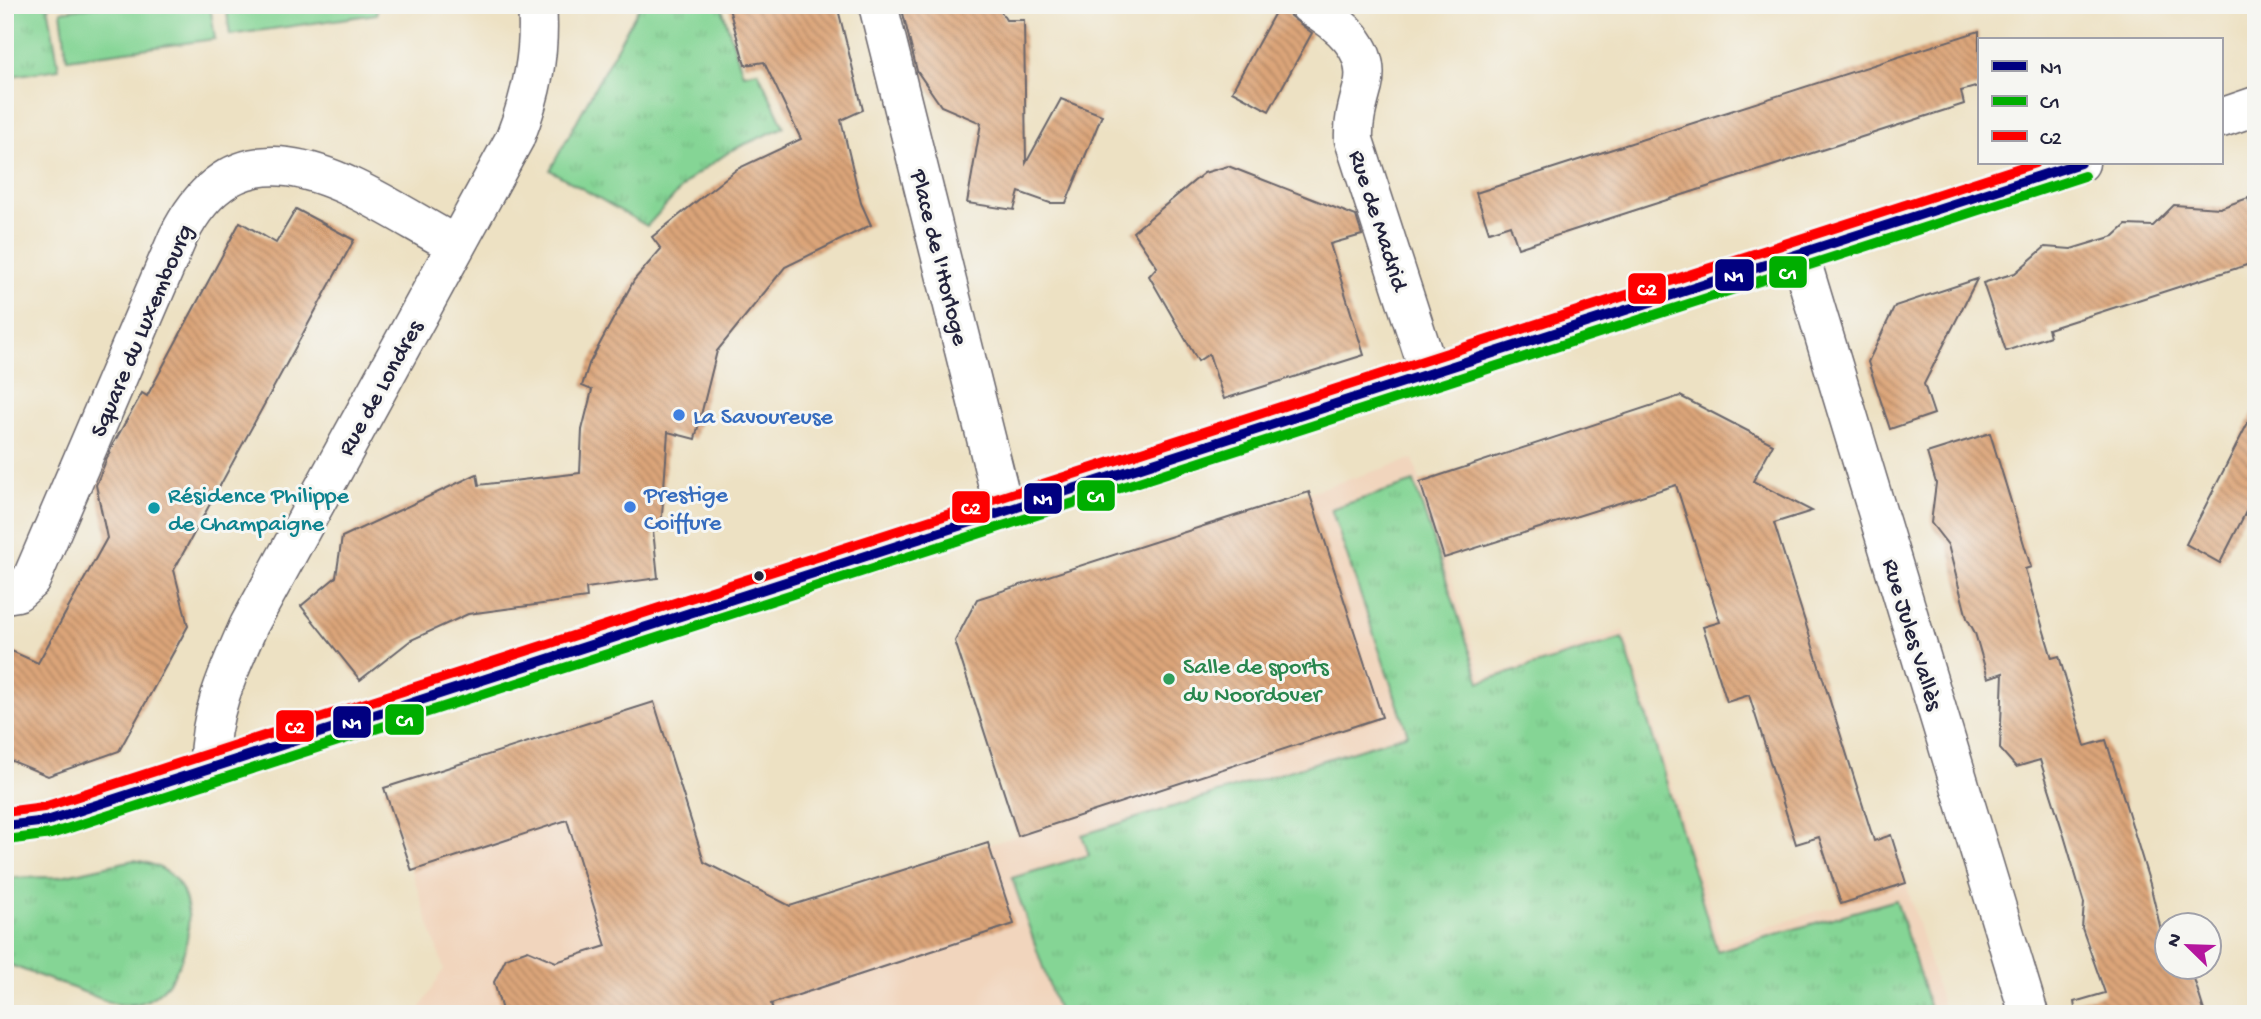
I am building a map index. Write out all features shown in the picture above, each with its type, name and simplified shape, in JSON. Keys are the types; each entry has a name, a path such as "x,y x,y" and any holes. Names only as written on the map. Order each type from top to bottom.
{"street":[{"name":"Rue de Londres","path":"209,767 209,746 216,705 249,625 515,138 524,115 538,52 537,5"},
{"name":"Place de l'Horloge","path":"877,5 1004,509"},
{"name":"Rue de Madrid","path":"1309,5 1345,31 1363,58 1364,77 1356,104 1354,140 1429,372"},
{"path":"2222,118 2256,106"},
{"name":"Square du Luxembourg","path":"5,594 17,592 31,580 178,237 194,208 221,182 258,165 283,164 306,169 347,186 456,245"},
{"path":"5,826 47,821 1004,509 2077,164"},
{"name":"Rue Jules Vallès","path":"1799,253 2029,1014"}],"shaded area":[{"path":"1413,459 1483,678 1624,630 1721,942 1906,883 1945,1014 417,1014 444,969 384,788 654,702 704,861 790,906 1052,825 1382,717 1309,492"}],"green space":[{"path":"5,5 48,5 59,69 5,77"},
{"path":"102,5 210,5 215,39 67,59 61,11"},
{"path":"226,5 376,5 377,14 230,35"},
{"path":"640,5 721,5 743,74 758,71 784,127 732,150 691,178 647,226 550,170"},
{"path":"1414,482 1480,682 1623,638 1717,951 1896,900 1932,1014 1059,1014 1012,878 1089,855 1082,835 1408,734 1331,509"},
{"path":"134,860 148,863 168,873 182,890 187,907 185,947 178,966 168,983 154,996 137,1004 117,1004 5,963 5,878 57,877"}],"building":[{"path":"728,5 837,5 863,110 841,120 861,203 871,225 785,267 717,351 695,439 668,432 661,529 653,530 658,578 586,588 587,598 468,614 411,640 360,680 301,606 336,577 342,537 477,474 479,485 580,473 582,430 592,390 582,386 589,364 634,280 661,249 652,237 737,169 801,139 764,62 745,65"},
{"path":"901,5 997,5 1006,20 1024,20 1026,163 1061,99 1102,115 1066,203 1050,203 1019,192 1014,210 967,203 981,123 941,106 917,71"},
{"path":"1279,5 1287,5 1290,16 1312,33 1269,111 1232,91"},
{"path":"1979,31 1978,86 1961,91 1964,104 1518,248 1510,225 1489,232 1476,193"},
{"path":"1228,166 1356,216 1362,235 1330,244 1364,355 1224,399 1209,354 1198,361 1149,276 1157,267 1133,232 1204,173"},
{"path":"2248,198 2256,221 2256,262 2048,329 2050,336 2006,351 1983,283 2015,273 2045,247 2071,249 2114,236 2126,225 2153,226 2174,205 2220,208"},
{"name":"Résidence Philippe de Champaigne","path":"296,209 354,240 174,570 188,626 119,751 48,776 5,758 5,648 38,663 107,538 96,485 112,446 142,393 147,396 240,222 276,243"},
{"path":"1977,279 1924,384 1934,414 1890,429 1868,362 1895,306"},
{"path":"1680,396 1773,444 1753,481 1812,511 1774,523 1874,841 1891,835 1906,883 1841,904 1819,837 1796,844 1749,695 1727,702 1703,627 1720,622 1676,485 1444,558 1420,482"},
{"path":"2256,407 2256,492 2220,563 2186,544"},
{"path":"1990,433 2031,567 2025,569 2052,658 2059,656 2085,746 2106,740 2150,884 2156,911 2152,911 2152,981 2195,981 2205,1014 2076,1014 2074,1002 2105,993 2082,928 2084,903 2040,760 2016,767 2000,749 2003,673 1988,678 1975,633 1967,618 1948,545 1931,523 1936,483 1927,453"},
{"name":"Salle de sports du Noordover","path":"1309,492 1382,717 1018,836 955,641 977,599"},
{"path":"654,702 704,862 790,906 988,843 1014,924 771,1004 774,1014 503,1014 494,982 506,958 528,950 556,962 606,946 567,820 412,871 384,788"}],"transit line":[{"name":"C2","path":"5,812 44,807 2032,164"},
{"name":"N1","path":"5,826 47,821 2077,164"},
{"name":"C1","path":"7,840 51,834 2084,176"}],"place":[{"name":"La Savoureuse","path":"679,415"},
{"name":"Prestige Coiffure","path":"630,507"},
{"name":"Résidence Philippe de Champaigne","path":"154,508"},
{"name":"Salle de sports du Noordover","path":"1169,679"}]}
